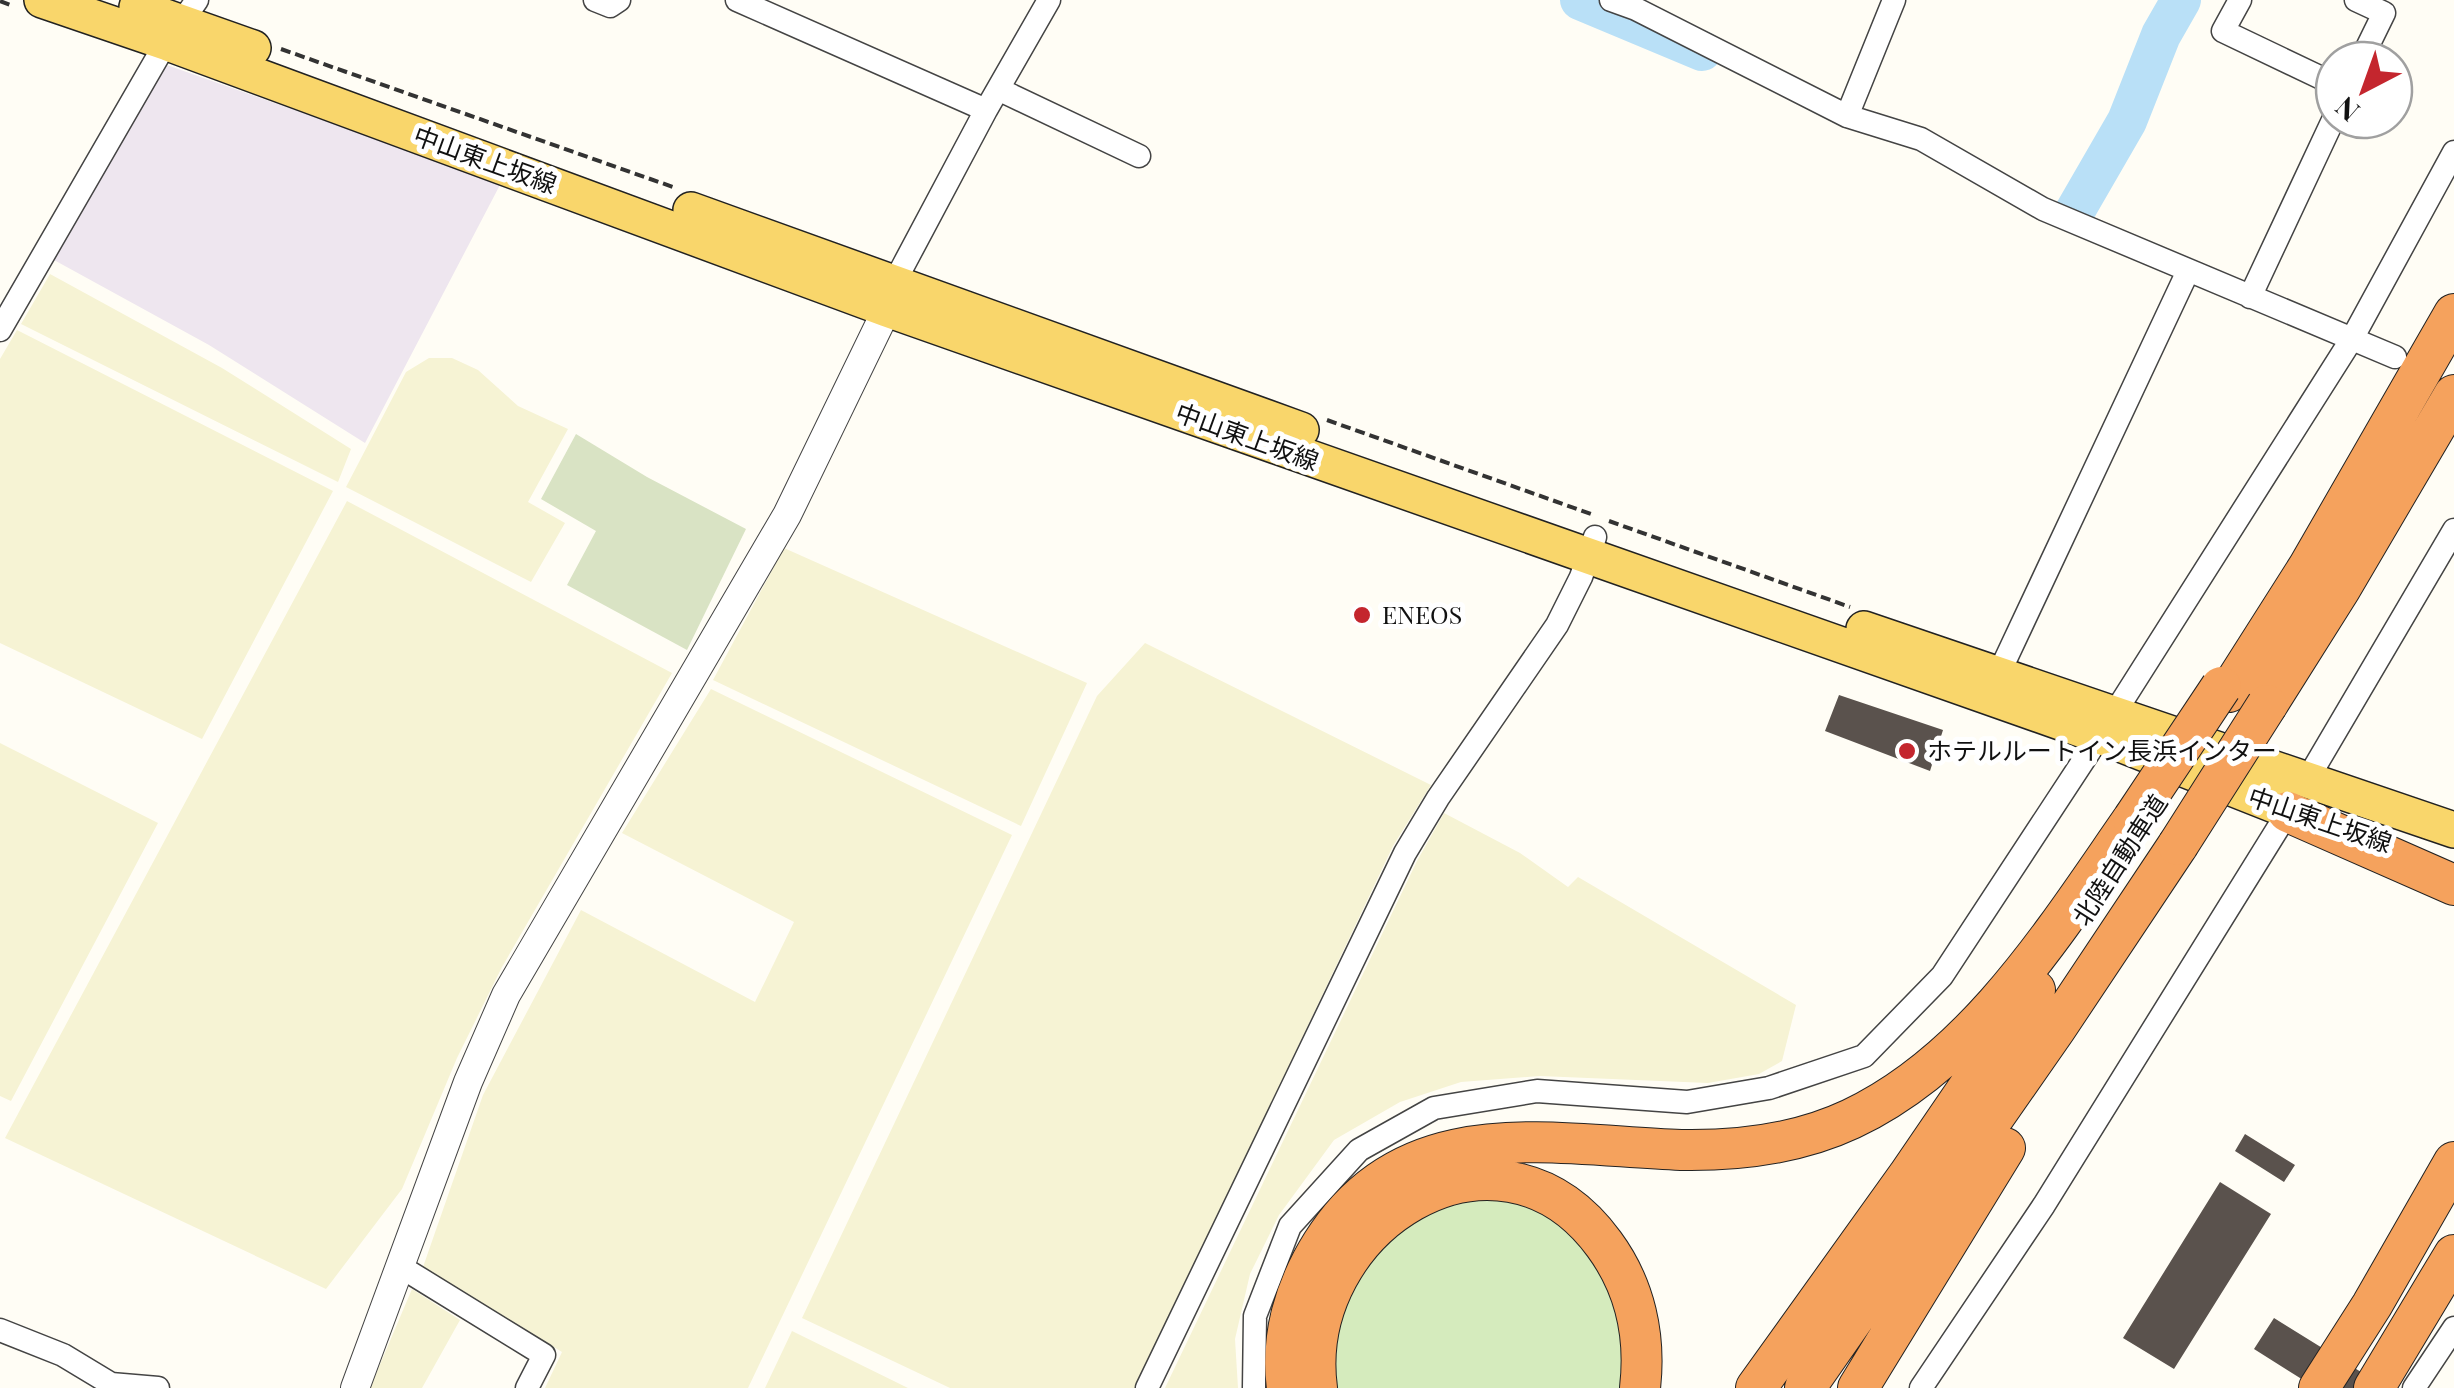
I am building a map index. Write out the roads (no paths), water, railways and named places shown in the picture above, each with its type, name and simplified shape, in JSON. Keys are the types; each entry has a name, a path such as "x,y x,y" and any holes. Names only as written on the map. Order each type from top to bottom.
{"highway":[{"path":"1288,1388 1287,1344 1299,1288 1329,1233 1377,1184 1439,1152 1476,1144 1567,1141 1683,1150 1775,1143 1814,1134 1848,1121 1910,1084 1972,1028 2040,949 2138,822 2387,429 2454,314"},
{"name":"北陸自動車道","path":"1806,1388 2181,847 2340,590 2454,395"},
{"path":"2298,796 2454,885"},
{"name":"北陸自動車道","path":"1756,1388 1918,1161 2138,822"},
{"path":"1858,1388 2074,1038 2181,847"},
{"path":"2372,1305 2454,1162"},
{"path":"2320,1388 2454,1177"},
{"path":"1317,1388 1316,1341 1322,1309 1355,1248 1403,1204 1441,1188 1478,1180 1526,1187 1550,1196 1596,1232 1629,1286 1642,1345 1640,1388"},
{"path":"2374,1388 2454,1254"}],"main road":[{"name":"中山東上坂線","path":"42,0 183,22"},
{"name":"中山東上坂線","path":"118,0 892,296 1591,547 2107,725 2298,796 2454,865"},
{"name":"中山東上坂線","path":"2298,796 2454,830"}],"street":[{"path":"595,0 610,6 618,0"},
{"path":"736,0 986,110"},
{"path":"355,1388 468,1082 506,995 787,516 986,110 1050,0"},
{"path":"1611,0 1847,116 1921,139 2044,209 2395,357"},
{"path":"1847,116 1894,0"},
{"path":"2240,0 2223,31 2314,74"},
{"path":"2356,0 2384,12 2371,40"},
{"path":"0,330 183,22"},
{"path":"1000,90 1139,156"},
{"path":"2250,297 2324,140"},
{"path":"1254,1388 1255,1316 1290,1226 1360,1150 1434,1108 1538,1092 1687,1102 1770,1088 1864,1056 1942,976 2107,725 2352,338 2454,152"},
{"path":"1993,687 2188,271"},
{"path":"1921,1388 2044,1206 2298,796 2454,530"},
{"path":"1146,1388 1405,853 1556,625 1591,547"},
{"path":"401,1267 544,1354 527,1388"},
{"path":"2414,1388 2454,1328"},
{"path":"0,1330 63,1355 111,1384 158,1388"}],"waterway":[{"path":"1580,0 1702,51"},
{"path":"2075,211 2127,121 2161,35 2181,0"}],"place":[{"name":"ENEOS","path":"1362,615"},
{"name":"ホテルルートイン長浜インター","path":"1907,751"}]}
